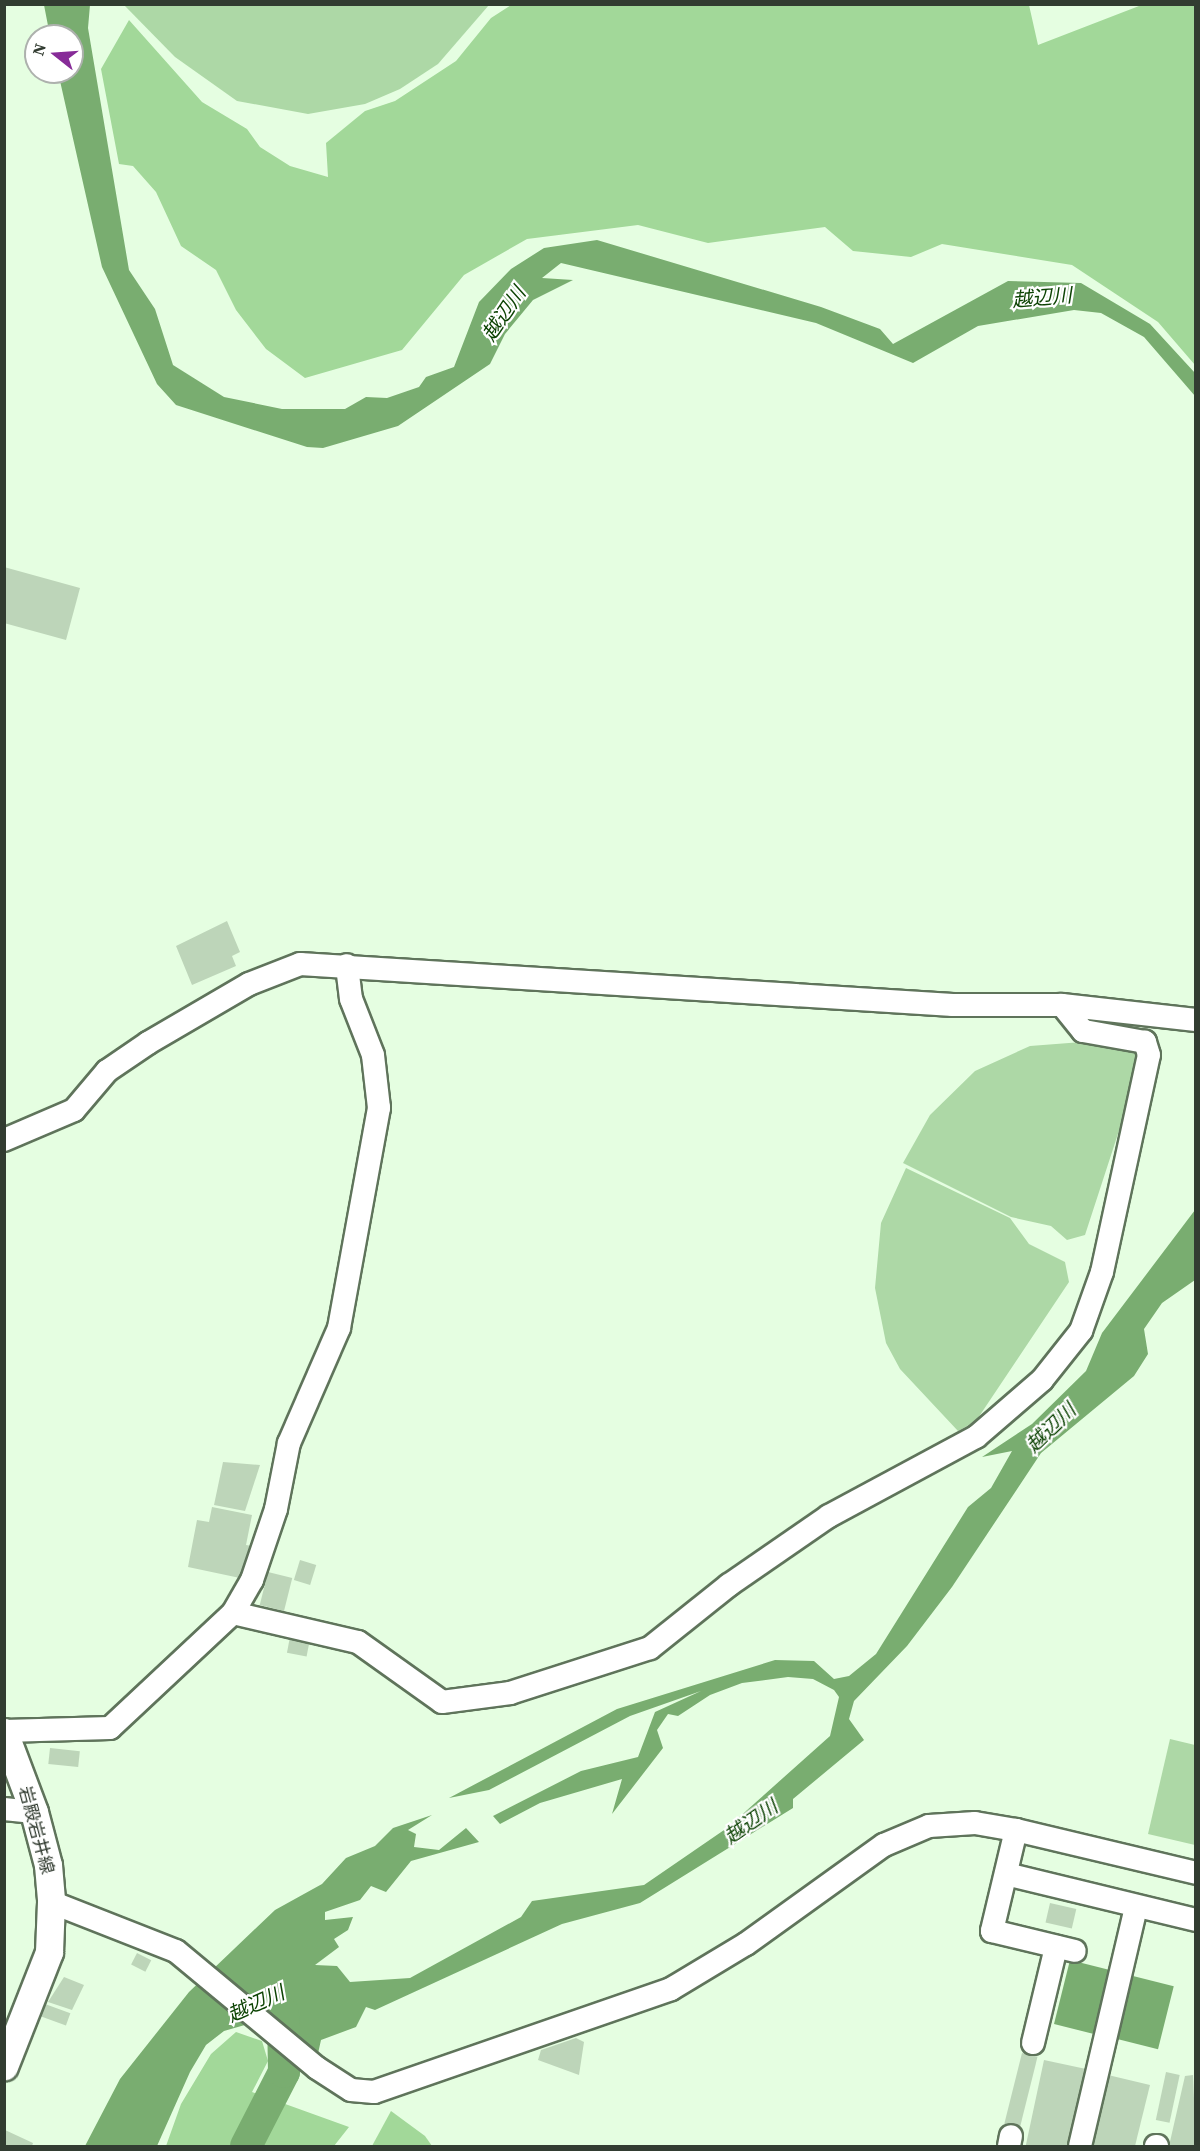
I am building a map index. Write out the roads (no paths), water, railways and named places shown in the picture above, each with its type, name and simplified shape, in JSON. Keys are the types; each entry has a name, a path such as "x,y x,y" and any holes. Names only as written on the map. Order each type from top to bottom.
{"main road":[{"name":"岩殿岩井線","path":"4,1732 34,1812 51,1902 49,1952 4,2066"}],"street":[{"path":"4,1140 74,1110 107,1071 249,984 300,964 347,965 953,1005 1062,1005 1196,1020"},
{"path":"4,1732 110,1728 233,1614 252,1580 276,1509 289,1443 339,1328 360,1224 379,1108 373,1055 351,999 347,965"},
{"path":"233,1614 358,1642 442,1702 510,1693 650,1648 729,1585 829,1516 976,1437 1042,1380 1081,1331 1102,1272 1149,1055 1145,1041 1083,1031 1062,1005"},
{"path":"4,1809 34,1812"},
{"path":"51,1902 176,1951 317,2068 351,2090 374,2092 487,2055 671,1989 746,1944 884,1845 914,1832 975,1823 1016,1830 1196,1873"},
{"path":"1016,1830 992,1931 1066,1949 1033,2043"},
{"path":"1006,1874 1196,1920"},
{"path":"1080,2146 1136,1907"}],"water":[{"name":"越辺川","path":"44,5 90,5 88,28 129,270 155,309 173,365 224,397 282,409 345,409 366,397 387,398 419,387 426,377 454,367 479,302 511,269 544,248 597,240 821,307 880,329 893,344 1008,281 1081,283 1150,324 1195,373 1195,396 1144,337 1101,313 1074,310 978,326 913,363 816,323 561,263 542,278 573,280 533,300 505,334 490,364 398,426 323,448 307,447 176,405 157,384 102,267 61,84 84,84 84,24 48,24"},
{"name":"越辺川","path":"1195,1210 1195,1280 1162,1303 1144,1329 1148,1354 1134,1376 1041,1453 952,1587 907,1646 854,1701 849,1719 864,1740 793,1799 793,1808 640,1903 562,1924 375,2010 366,2007 356,2027 321,2040 317,2058 276,2016 224,2031 206,2045 190,2072 157,2146 85,2146 120,2079 189,1992 275,1910 322,1884 346,1858 375,1846 393,1828 432,1815 408,1830 416,1834 414,1847 439,1850 466,1828 479,1842 411,1861 386,1892 371,1886 360,1900 325,1912 325,1920 353,1917 348,1930 334,1939 339,1947 315,1965 337,1966 350,1982 410,1978 521,1917 532,1901 644,1885 727,1828 830,1736 839,1697 834,1690 813,1679 788,1677 742,1683 710,1695 678,1716 668,1714 657,1730 663,1748 612,1814 622,1779 540,1803 500,1824 493,1816 581,1771 638,1757 655,1712 701,1691 630,1716 489,1790 449,1798 617,1709 775,1660 814,1661 834,1679 849,1676 876,1654 968,1507 991,1488 1012,1451 982,1457 1032,1424 1086,1371 1102,1333"},
{"path":"1070,1960 1110,1970 1094,2034 1054,2024"},
{"path":"1133,1976 1174,1986 1158,2049 1117,2039"}],"waterway":[{"name":"越辺川","path":"246,2146 284,2072 283,2013"}]}
